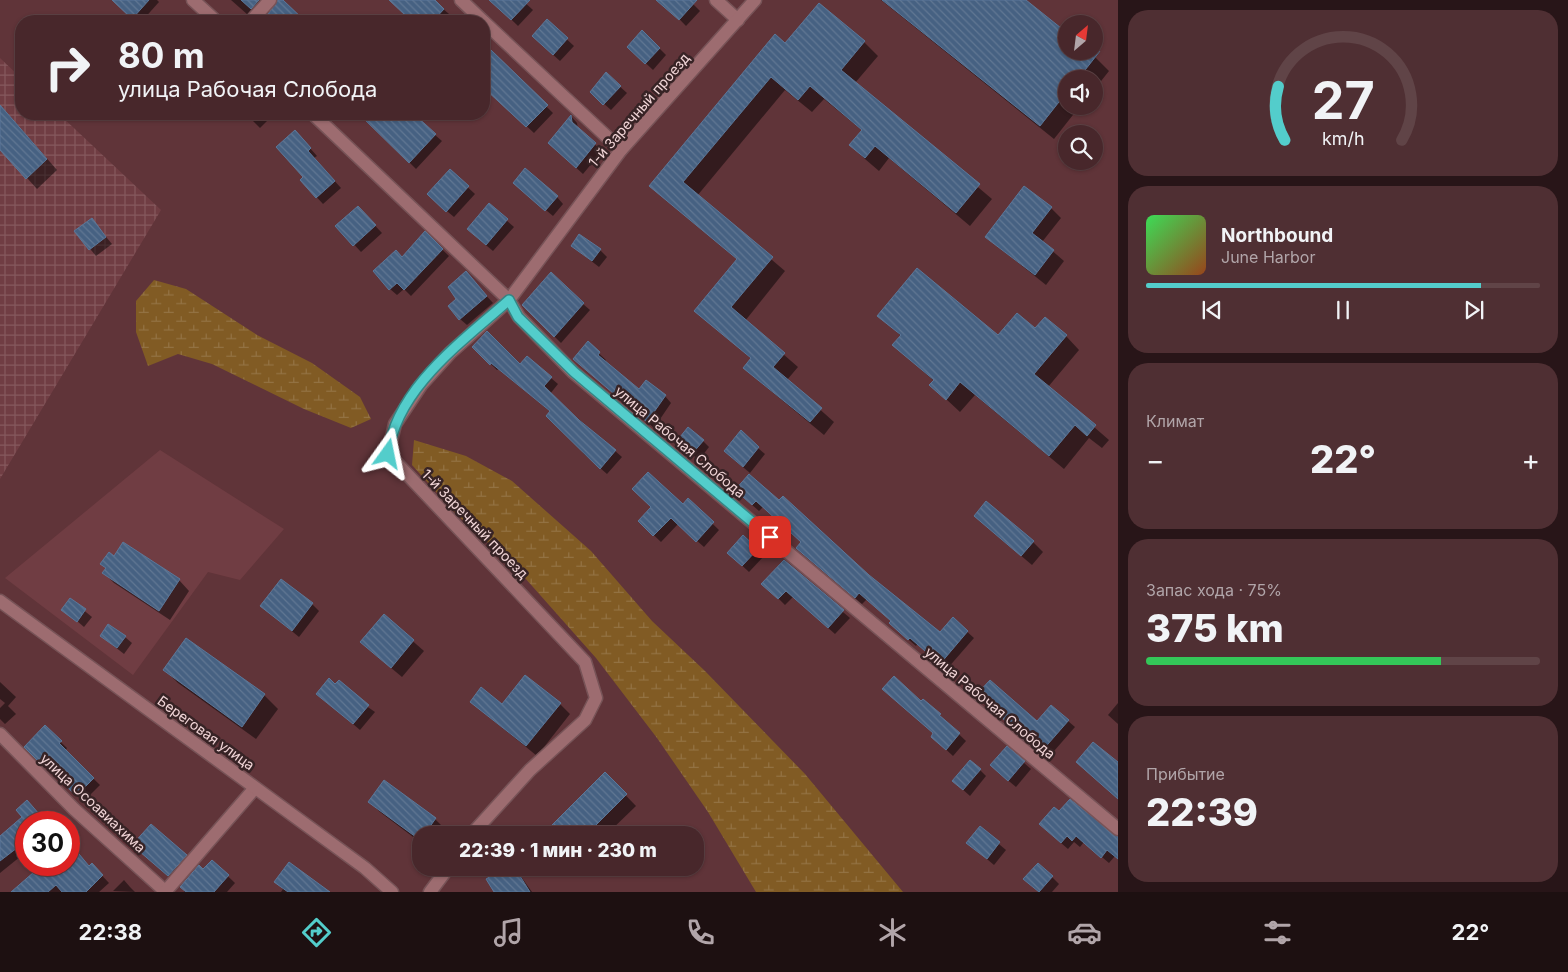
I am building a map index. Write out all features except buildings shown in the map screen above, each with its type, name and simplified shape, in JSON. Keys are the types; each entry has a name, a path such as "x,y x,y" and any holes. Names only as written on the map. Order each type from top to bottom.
{"street":[{"path":"194,0 210,15"},
{"path":"256,15 270,0"},
{"path":"460,0 476,15"},
{"path":"716,0 738,20"},
{"name":"1-й Заречный проезд","path":"479,826 530,770 585,720 596,698 585,662 388,454 395,424 421,385 450,353 509,300 621,150 755,0"},
{"path":"490,28 621,150"},
{"name":"улица Рабочая Слобода","path":"319,120 509,300 518,317 574,372 1118,829"},
{"name":"Береговая улица","path":"0,601 365,868 392,892"},
{"name":"улица Осоавиахима","path":"0,734 74,809 166,892"},
{"path":"166,892 255,788"},
{"path":"430,892 442,876"}],"shaded area":[{"path":"0,58 15,72 15,120 65,120 161,210 0,479"},
{"path":"160,450 284,529 240,580 208,572 133,675 5,578"}],"green space":[{"path":"154,280 186,289 257,335 312,363 360,397 371,419 351,428 304,409 212,364 178,354 148,366 136,332 136,301"},
{"path":"414,440 466,456 512,481 591,551 652,621 705,671 805,774 903,892 756,892 708,812 657,738 596,658 517,569 456,514 412,465"}],"route":[{"path":"388,454 395,424 410,399 450,353 509,300 518,317 574,372 770,537"}]}
